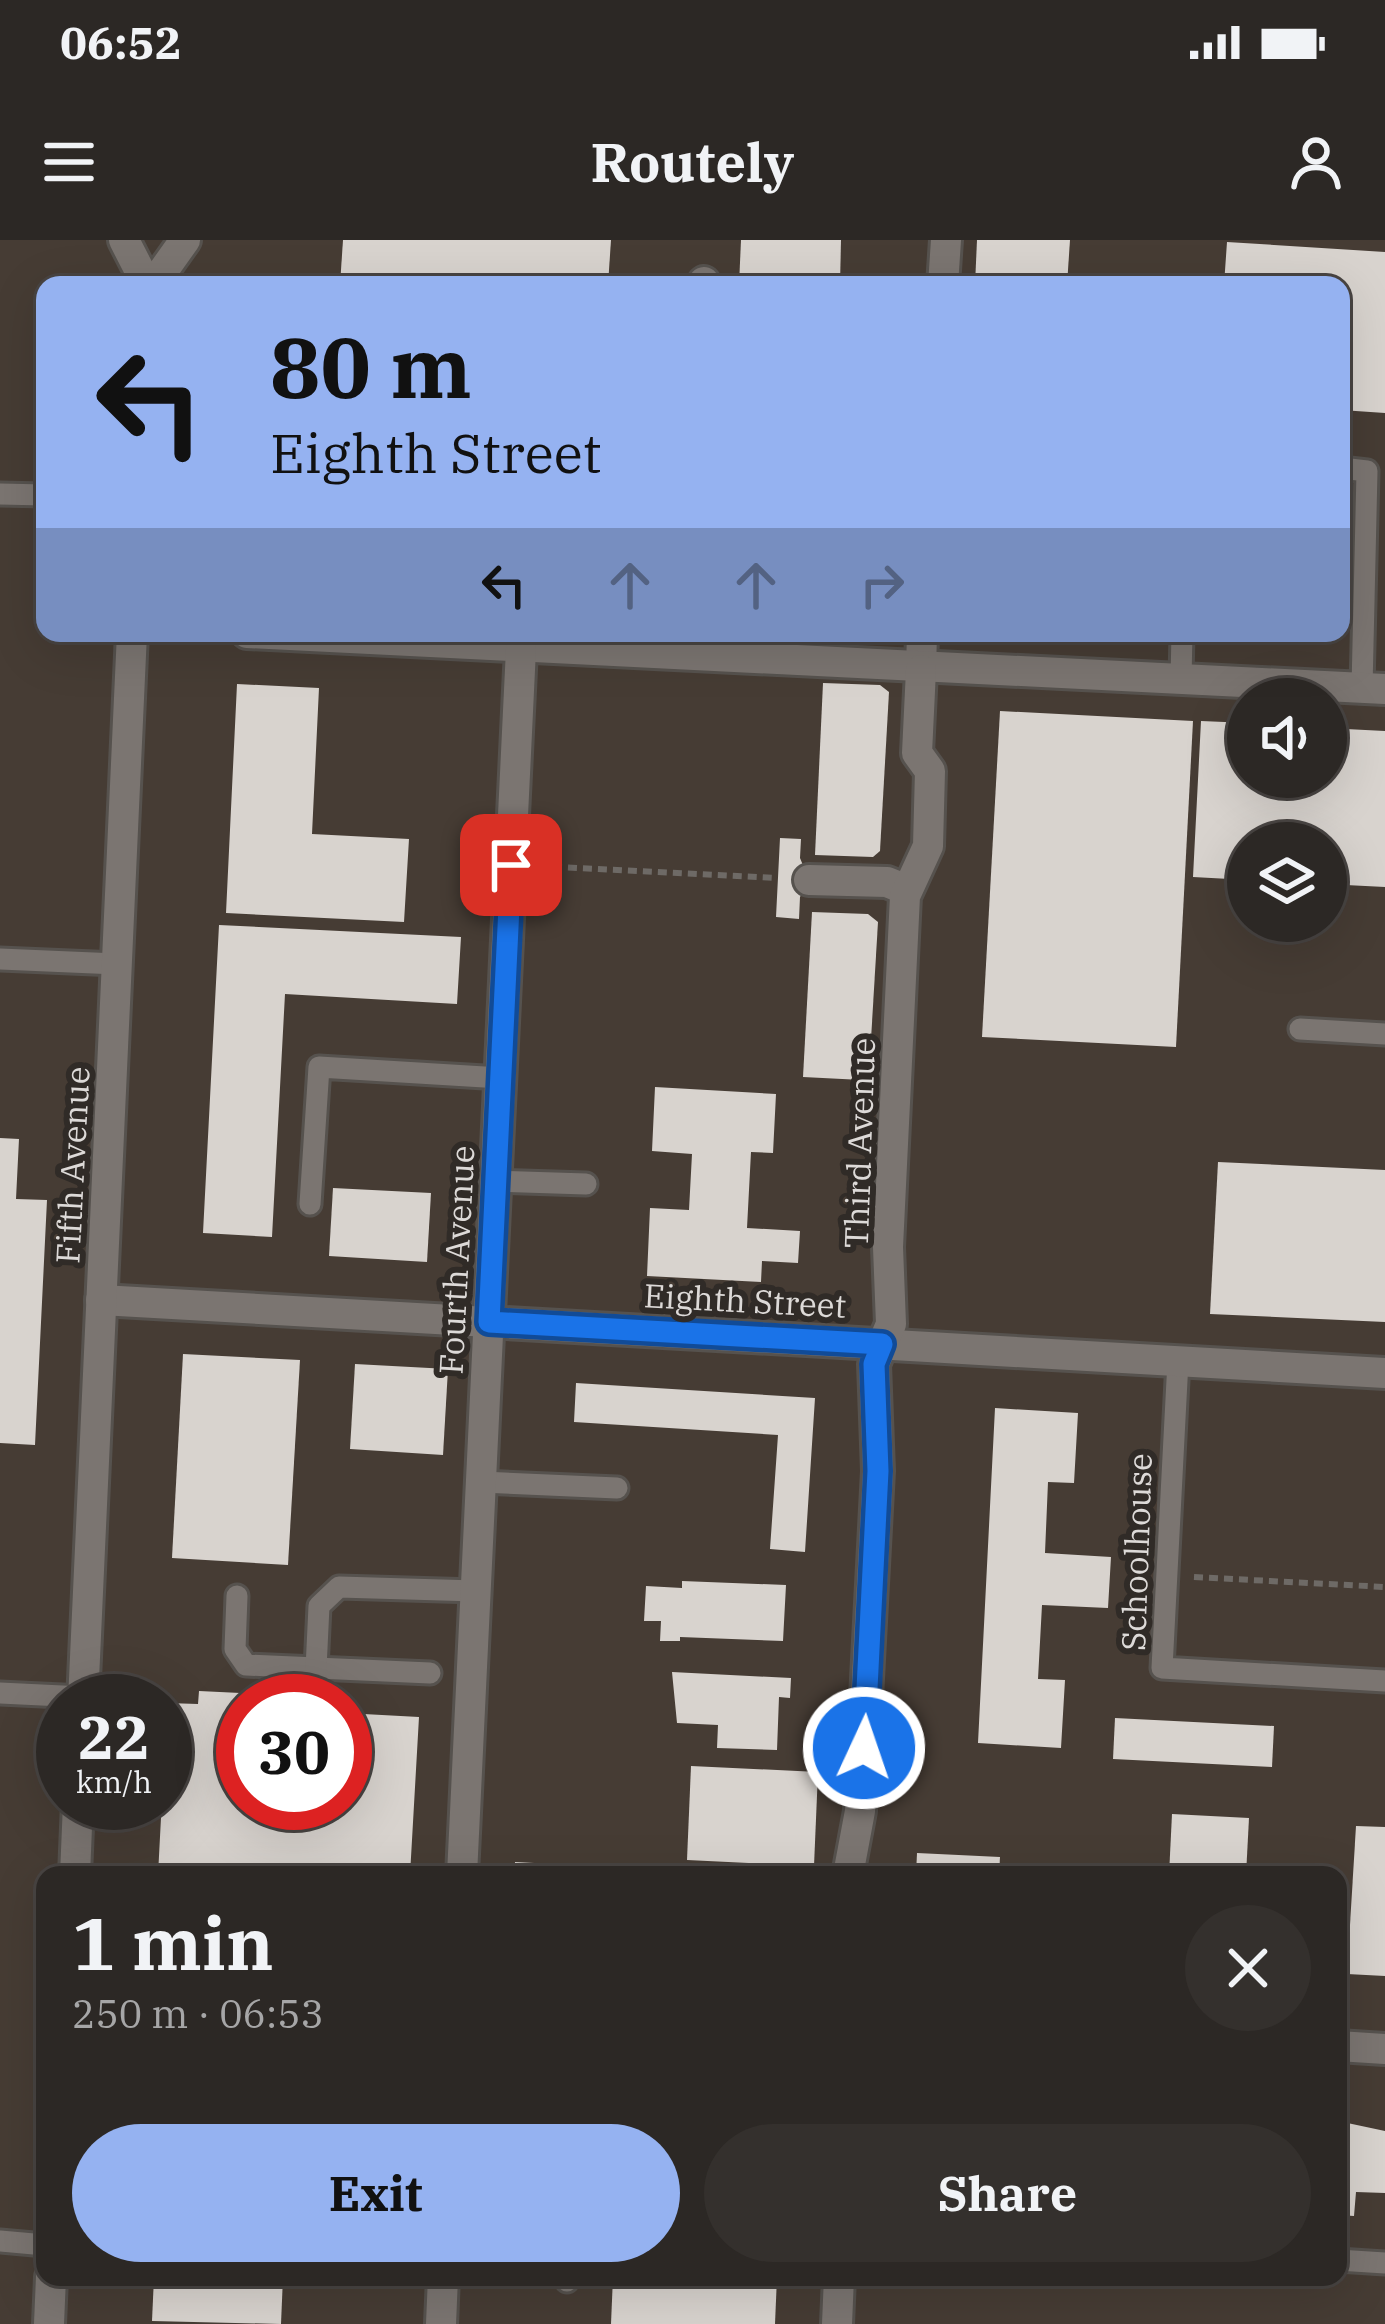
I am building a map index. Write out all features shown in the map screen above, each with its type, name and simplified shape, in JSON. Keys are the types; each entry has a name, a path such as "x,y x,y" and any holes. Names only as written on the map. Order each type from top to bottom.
{"street":[{"path":"124,240 145,276"},
{"path":"151,276 155,240"},
{"path":"157,276 185,240"},
{"path":"944,276 946,240"},
{"name":"Fifth Avenue","path":"84,1674 132,642"},
{"path":"401,642 521,649 684,646 921,670 1373,688"},
{"name":"Third Avenue","path":"850,1866 860,1811 878,1471 874,1364 891,1324 889,1247 907,890 928,846 930,771 917,753 922,642"},
{"name":"Fourth Avenue","path":"462,1866 521,649"},
{"path":"794,879 886,882 907,890"},
{"name":"Eighth Street","path":"101,1300 1385,1373"},
{"path":"75,1866 77,1830"},
{"path":"1347,2047 1385,2049"},
{"path":"49,2324 51,2286"},
{"path":"441,2324 443,2286"},
{"path":"837,2324 839,2286"}],"lane":[{"path":"1350,469 1366,471 1373,688"},
{"path":"0,494 36,495"},
{"path":"1181,679 1182,642"},
{"path":"0,959 117,964"},
{"path":"1300,1029 1385,1034"},
{"path":"310,1204 319,1067 500,1078"},
{"path":"496,1181 586,1184"},
{"name":"Schoolhouse","path":"1178,1361 1162,1668 1385,1681"},
{"path":"481,1482 617,1488"},
{"path":"316,1669 319,1606 339,1587 476,1592"},
{"path":"237,1596 239,1661 430,1673"},
{"path":"0,1693 36,1696"},
{"path":"0,2241 36,2244"},
{"path":"1347,2261 1385,2263"}],"path":[{"path":"511,865 794,879"},
{"path":"1167,1576 1385,1587"}],"shaded area":[{"path":"0,240 1385,240 1385,2324 0,2324"}],"building":[{"path":"343,240 611,240 609,276 341,276"},
{"path":"741,240 841,240 840,276 739,276"},
{"path":"977,240 1070,240 1068,276 975,276"},
{"path":"1227,242 1385,252 1385,413 1350,411 1350,276 1225,276"},
{"path":"823,683 880,685 889,692 880,851 873,857 815,855"},
{"path":"237,684 319,688 312,834 409,839 404,922 226,913"},
{"path":"1000,711 1193,721 1176,1047 982,1037"},
{"path":"1201,721 1227,722 1227,798 1347,798 1347,729 1385,731 1385,887 1347,885 1347,822 1227,822 1227,879 1193,877"},
{"path":"780,838 801,839 800,858 809,880 800,897 799,919 776,917"},
{"path":"812,912 868,914 878,922 869,1073 862,1080 803,1077"},
{"path":"219,925 461,937 457,1004 285,994 272,1237 203,1233"},
{"path":"655,1087 776,1094 773,1153 751,1152 747,1228 800,1231 798,1263 762,1261 761,1282 647,1276 650,1208 689,1210 692,1154 652,1151"},
{"path":"0,1138 19,1139 16,1199 47,1200 35,1445 0,1443"},
{"path":"1218,1162 1385,1170 1385,1322 1210,1314"},
{"path":"333,1188 431,1193 427,1262 329,1256"},
{"path":"183,1354 300,1360 288,1565 172,1558"},
{"path":"355,1364 448,1369 443,1455 350,1449"},
{"path":"576,1383 815,1398 805,1552 770,1549 778,1435 574,1422"},
{"path":"995,1408 1078,1413 1074,1483 1048,1482 1045,1553 1111,1557 1108,1608 1042,1605 1038,1679 1065,1680 1061,1748 978,1743"},
{"path":"682,1581 786,1585 783,1641 680,1637 680,1641 660,1641 661,1621 644,1621 646,1586 682,1588"},
{"path":"672,1672 791,1678 790,1698 779,1697 777,1750 717,1748 718,1725 677,1723"},
{"path":"199,1691 216,1692 216,1830 372,1830 372,1714 419,1717 411,1866 158,1866 160,1830 192,1830 192,1704 198,1704"},
{"path":"1115,1718 1274,1726 1272,1767 1113,1759"},
{"path":"691,1766 818,1772 814,1866 687,1860"},
{"path":"1172,1814 1249,1818 1246,1866 1169,1866"},
{"path":"1356,1826 1385,1827 1385,1976 1347,1974"},
{"path":"917,1853 1000,1857 1000,1866 916,1866"},
{"path":"515,1862 592,1866 515,1866"},
{"path":"1347,2123 1385,2131 1385,2193 1356,2192 1354,2216 1347,2216"},
{"path":"154,2286 283,2286 281,2324 152,2321"},
{"path":"613,2286 777,2286 775,2324 611,2324"}],"route":[{"path":"511,865 489,1322 882,1344 874,1364 872,1422 878,1471 864,1748"}]}
